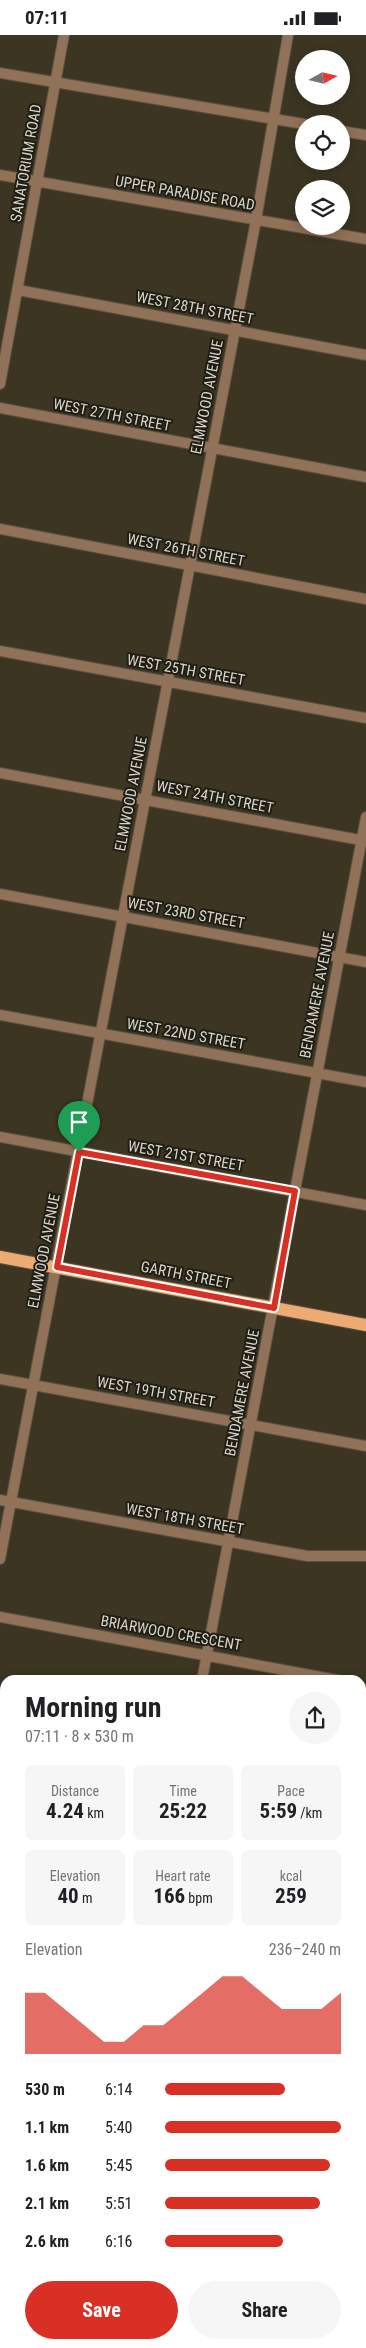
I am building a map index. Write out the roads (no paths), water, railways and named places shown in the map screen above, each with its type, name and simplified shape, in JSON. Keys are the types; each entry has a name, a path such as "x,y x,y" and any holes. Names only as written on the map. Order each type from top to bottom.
{"main road":[{"name":"GARTH STREET","path":"0,1257 366,1325"}],"street":[{"name":"SANATORIUM ROAD","path":"0,384 64,35"},
{"name":"ELMWOOD AVENUE","path":"0,1559 79,1152 144,799 169,683 256,220 288,35"},
{"path":"0,73 295,122"},
{"path":"350,132 366,135"},
{"name":"UPPER PARADISE ROAD","path":"0,175 366,239"},
{"name":"WEST 28TH STREET","path":"18,291 366,355"},
{"name":"WEST 27TH STREET","path":"0,408 366,477"},
{"name":"WEST 26TH STREET","path":"0,529 366,599"},
{"name":"WEST 25TH STREET","path":"0,651 366,718"},
{"name":"WEST 24TH STREET","path":"0,773 364,840"},
{"name":"BENDAMERE AVENUE","path":"203,1675 317,1073 364,840 366,817"},
{"name":"WEST 23RD STREET","path":"0,894 366,962"},
{"name":"WEST 22ND STREET","path":"0,1015 366,1082"},
{"name":"WEST 21ST STREET","path":"0,1137 366,1205"},
{"name":"WEST 19TH STREET","path":"0,1379 366,1447"},
{"name":"WEST 18TH STREET","path":"0,1500 307,1556 366,1556"},
{"name":"BRIARWOOD CRESCENT","path":"0,1617 312,1675"}]}
